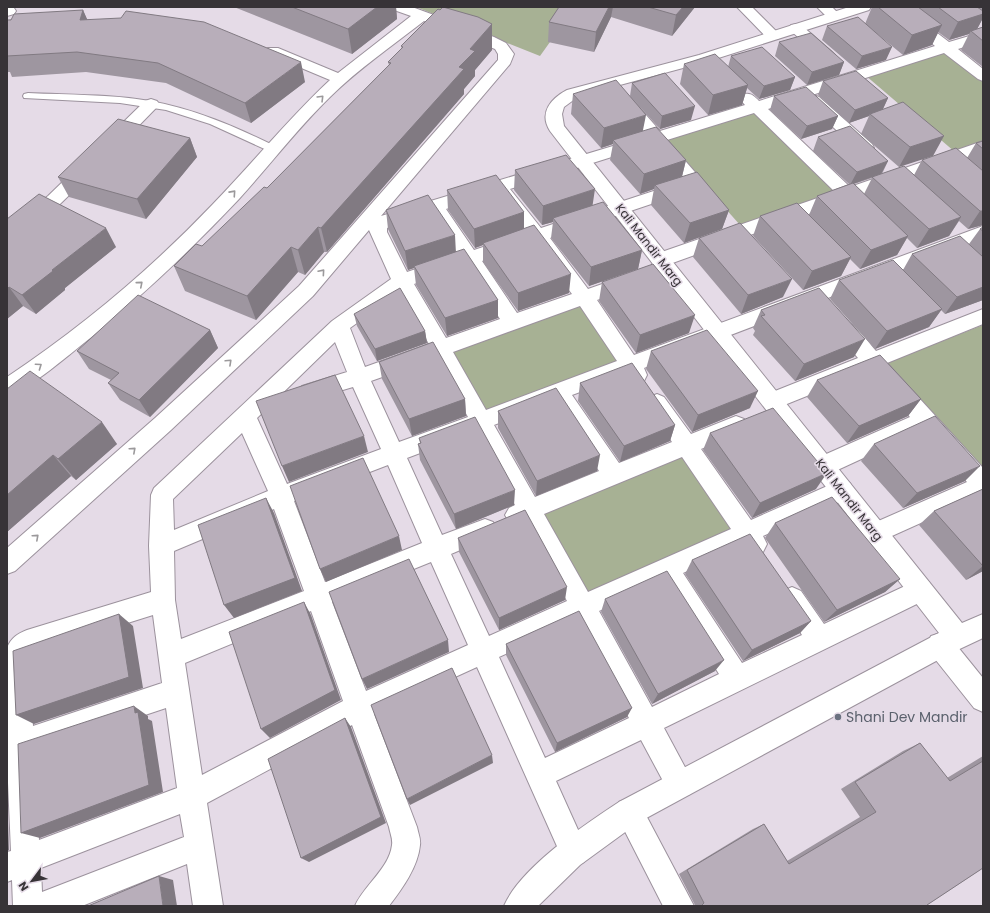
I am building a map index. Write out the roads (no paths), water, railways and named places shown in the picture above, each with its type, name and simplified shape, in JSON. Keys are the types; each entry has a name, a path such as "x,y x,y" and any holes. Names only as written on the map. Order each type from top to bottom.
{"street":[{"path":"7,562 163,424 306,291 504,61 506,54 501,46 489,40 399,7"},
{"path":"744,7 773,36"},
{"name":"Kali Mandir Marg","path":"864,7 773,36 756,49 704,58 664,77 608,82 573,93 558,102 553,113 556,127 920,590 983,699"},
{"path":"894,7 983,76"},
{"path":"7,388 51,357 108,312 167,260 219,208 340,79 421,16"},
{"path":"796,28 849,74"},
{"path":"680,784 481,420 402,281 378,232 378,228 380,224 385,221 434,205 501,186 657,137 699,117 757,107 805,92 849,74 895,58 947,48 981,30"},
{"path":"262,47 340,79"},
{"path":"704,58 720,72"},
{"path":"789,78 892,171"},
{"path":"608,82 657,137 733,227"},
{"path":"736,87 757,107 806,146 847,194 869,215"},
{"path":"7,237 54,200 151,104"},
{"path":"249,412 359,377 584,297 664,264 733,227 798,218 892,171 948,158 983,146"},
{"path":"208,906 163,600 161,546 162,496 339,326 402,281 619,207 696,183"},
{"path":"501,186 584,297 764,558"},
{"path":"434,205 513,323"},
{"path":"161,546 281,496 717,331 851,274 891,274 908,253 964,236 968,258"},
{"path":"800,295 872,361 983,484 875,533"},
{"path":"171,656 318,598 686,446 774,404 872,361 941,325 983,316"},
{"path":"339,326 359,377 574,852"},
{"path":"558,391 614,475"},
{"path":"249,412 403,827 406,845 392,879 370,906"},
{"path":"822,466 925,420"},
{"path":"17,863 191,796 359,707 842,490"},
{"path":"667,569 737,679"},
{"path":"781,583 820,639"},
{"path":"540,776 920,590"},
{"path":"28,906 17,863 14,745 16,659 19,650 26,642 163,600"},
{"path":"519,906 528,894 574,852 603,829 629,812 949,641 983,626"},
{"path":"14,745 176,692"},
{"path":"629,812 679,906"},
{"path":"45,906 199,845"}],"lane":[{"path":"28,96 125,101 151,104 180,111 230,128 273,149"}],"place":[{"name":"Shani Dev Mandir","path":"838,717"}]}
